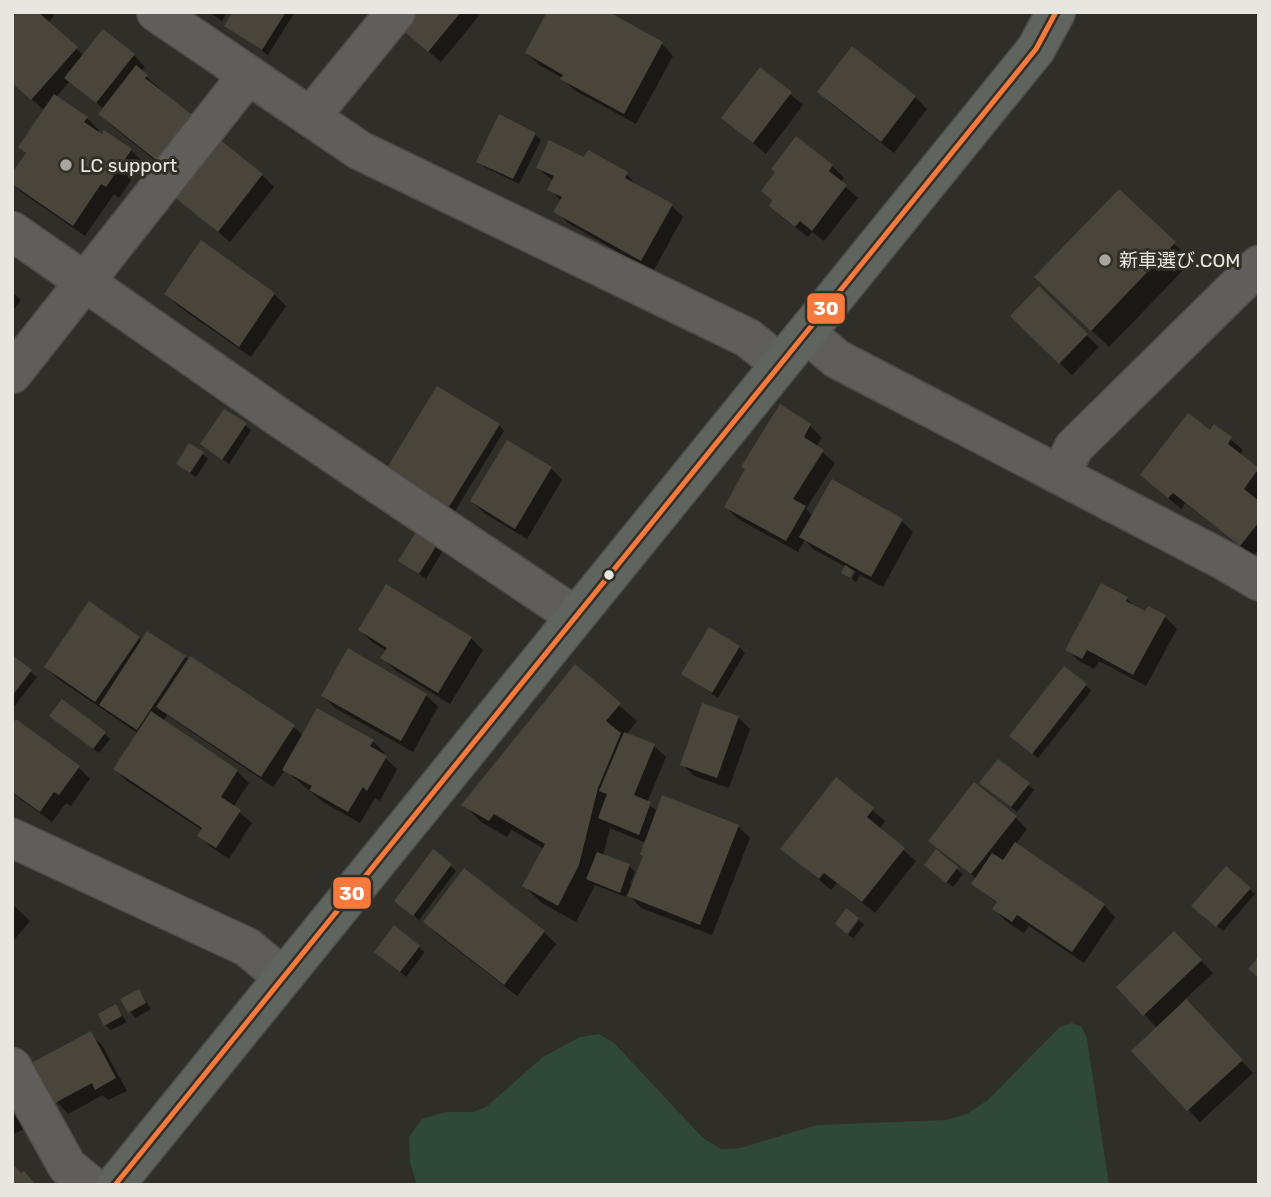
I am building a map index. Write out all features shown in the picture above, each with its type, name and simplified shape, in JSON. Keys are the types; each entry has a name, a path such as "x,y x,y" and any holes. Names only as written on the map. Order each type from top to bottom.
{"main road":[{"path":"114,1185 1035,49 1056,12"}],"street":[{"path":"156,12 359,150 748,338 780,364"},
{"path":"310,117 396,12"},
{"path":"12,374 248,75"},
{"path":"12,232 278,416 575,616"},
{"path":"1060,475 1074,447 1256,274"},
{"path":"806,333 837,359 1259,581"},
{"path":"12,838 247,947 283,977"},
{"path":"12,1067 67,1166 90,1185"}],"green space":[{"path":"1072,1023 1082,1027 1087,1039 1109,1185 417,1185 410,1163 409,1137 422,1119 446,1112 473,1112 486,1107 543,1057 580,1037 599,1034 614,1043 703,1138 721,1149 740,1148 817,1125 946,1120 967,1114 988,1100 1060,1027"}],"building":[{"path":"12,12 38,12 78,47 31,100 12,83"},
{"path":"233,12 286,12 262,50 224,26"},
{"path":"410,12 461,12 428,52 398,26"},
{"path":"547,12 609,12 663,42 624,114 560,79 563,75 525,53"},
{"path":"103,29 135,54 96,103 64,78"},
{"path":"852,46 916,96 881,142 817,92"},
{"path":"136,65 148,75 145,78 196,118 160,163 98,114"},
{"path":"760,67 792,92 753,143 721,118"},
{"path":"54,94 88,117 84,122 102,134 104,130 132,149 106,187 101,184 73,226 12,184 12,173 26,153 18,147"},
{"path":"499,114 536,133 513,179 476,162"},
{"path":"796,136 833,165 829,171 847,185 812,231 800,221 795,227 769,206 772,200 761,191 775,172 771,169"},
{"path":"219,139 263,174 218,232 173,196"},
{"path":"549,140 584,157 588,150 628,172 625,178 673,204 641,261 553,212 562,197 547,190 554,176 536,168"},
{"name":"新車選び.COM","path":"1119,189 1176,242 1091,331 1034,277"},
{"path":"201,240 275,293 239,347 164,294"},
{"path":"1039,286 1088,334 1059,364 1010,316"},
{"path":"437,386 500,424 449,507 388,466"},
{"path":"780,404 811,424 804,437 824,450 793,499 806,506 786,541 724,507 745,469 741,467"},
{"path":"224,409 247,423 222,460 200,444"},
{"path":"1188,413 1210,430 1214,424 1232,437 1228,444 1259,468 1244,489 1259,501 1259,522 1240,546 1173,493 1168,498 1140,475"},
{"path":"507,440 552,467 515,529 470,501"},
{"path":"189,443 204,452 190,473 176,464"},
{"path":"832,479 903,519 871,577 799,537"},
{"path":"416,532 437,545 419,574 398,561"},
{"path":"845,565 854,571 850,578 841,573"},
{"path":"1101,583 1128,597 1126,601 1145,611 1148,606 1166,615 1133,675 1087,650 1082,659 1065,650"},
{"path":"386,584 472,637 438,693 380,658 387,648 358,630"},
{"path":"89,601 140,637 95,702 44,667"},
{"path":"709,627 740,646 712,693 681,674"},
{"path":"147,631 186,656 137,730 99,705"},
{"path":"348,648 427,694 401,741 321,696"},
{"path":"12,655 32,670 12,696"},
{"path":"190,656 295,725 261,777 156,707"},
{"path":"575,664 621,703 606,721 621,733 598,788 579,865 558,906 522,886 545,844 494,814 489,821 461,805"},
{"path":"1064,666 1087,684 1032,754 1009,736"},
{"path":"62,699 106,732 93,749 49,716"},
{"path":"702,703 739,716 717,778 680,765"},
{"path":"317,708 374,740 370,746 387,756 367,791 363,787 348,812 309,790 312,786 282,770"},
{"path":"151,711 238,770 221,797 241,810 216,848 197,836 202,828 113,769"},
{"path":"16,719 80,766 59,795 54,792 40,812 12,792 12,724"},
{"path":"624,732 655,744 634,795 651,802 639,835 598,818 607,794 599,791"},
{"path":"998,759 1030,783 1011,807 979,783"},
{"path":"836,777 874,808 867,817 905,848 862,902 824,873 819,879 780,849"},
{"path":"974,782 1017,816 971,874 928,841"},
{"path":"662,795 739,825 700,925 627,896"},
{"path":"1015,842 1105,904 1072,952 1017,915 1012,922 992,909 997,902 971,884 992,853 1003,860"},
{"path":"433,849 452,864 413,916 394,901"},
{"path":"936,849 958,867 946,883 924,865"},
{"path":"597,852 630,864 620,893 586,879"},
{"path":"1226,866 1251,888 1216,927 1191,906"},
{"path":"464,868 545,931 504,985 423,922"},
{"path":"846,908 859,918 847,934 835,924"},
{"path":"394,925 420,946 400,972 374,952"},
{"path":"1174,931 1202,960 1143,1016 1116,987"},
{"path":"1259,956 1259,978 1248,969"},
{"path":"139,989 146,1003 128,1013 120,999"},
{"path":"1186,999 1243,1060 1187,1111 1131,1051"},
{"path":"116,1004 122,1016 104,1026 98,1014"},
{"path":"91,1031 116,1078 95,1090 92,1083 55,1103 33,1062"},
{"path":"12,1163 21,1173 24,1171 36,1185 12,1185"}],"transit line":[{"name":"30","path":"115,1185 1036,49 1056,12"}],"place":[{"name":"LC support","path":"66,165"},
{"name":"新車選び.COM","path":"1105,260"}]}
